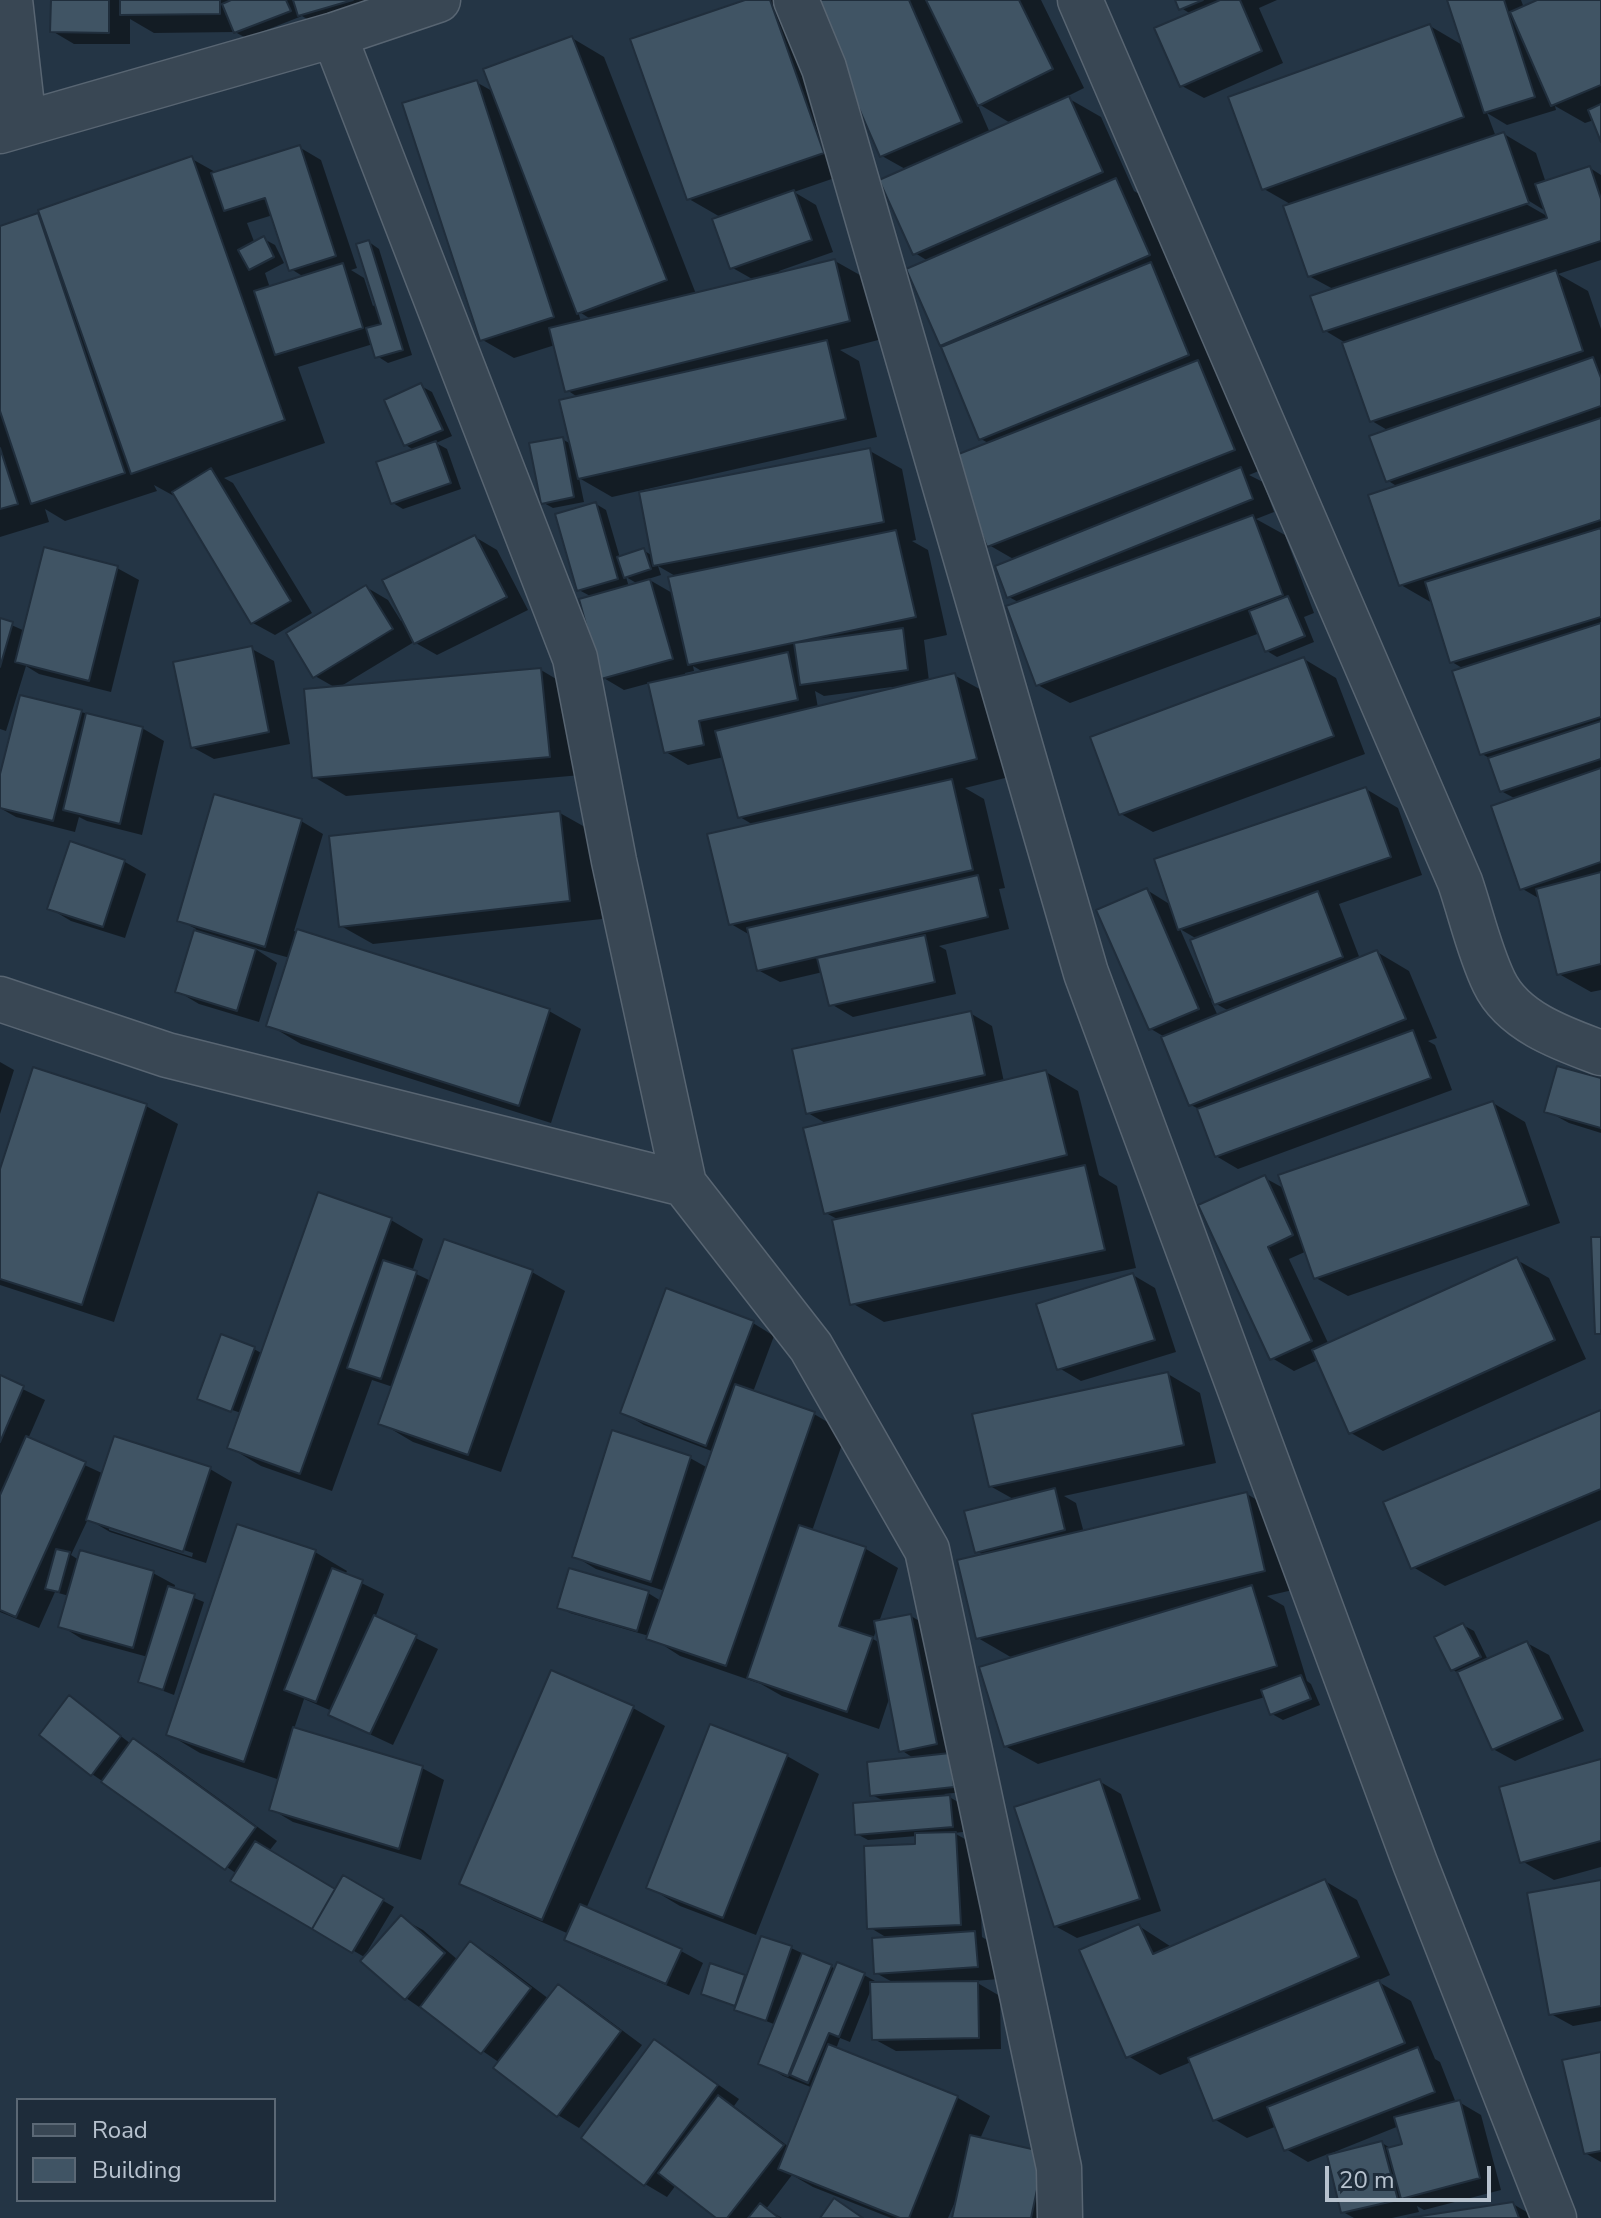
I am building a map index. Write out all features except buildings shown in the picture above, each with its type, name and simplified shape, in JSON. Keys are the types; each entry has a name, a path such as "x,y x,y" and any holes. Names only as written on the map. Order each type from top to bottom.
{"street":[{"path":"10,0 12,128 334,35 438,0"},
{"path":"796,0 824,68 1086,973 1415,1863 1554,2218"},
{"path":"1080,0 1460,882 1495,984 1528,1019 1560,1038 1601,1053"},
{"path":"334,35 575,658 614,861 684,1184 811,1347 927,1550 1059,2168 1060,2218"},
{"path":"0,999 167,1055 684,1184"}]}
